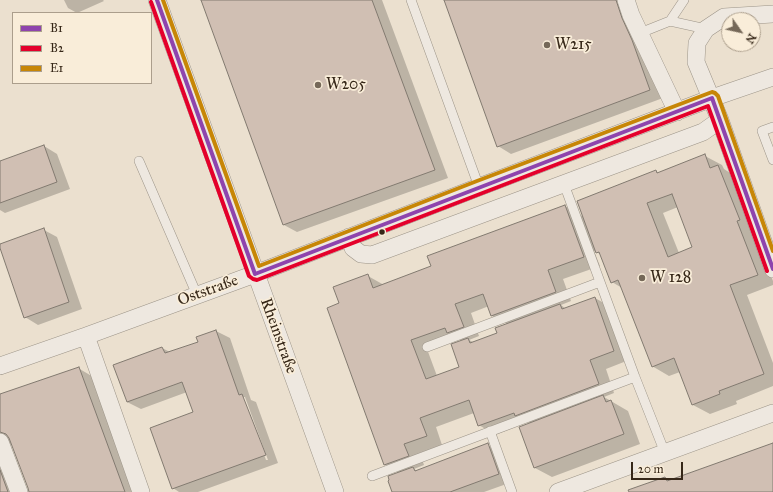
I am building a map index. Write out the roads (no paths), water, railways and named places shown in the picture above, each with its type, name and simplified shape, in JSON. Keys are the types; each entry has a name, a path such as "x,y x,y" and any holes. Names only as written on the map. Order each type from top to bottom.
{"street":[{"name":"Rheinstraße","path":"157,0 335,492"},
{"path":"626,0 631,15 677,112"},
{"path":"773,14 724,17 706,29 696,42 696,62 712,98 773,269"},
{"name":"Oststraße","path":"0,366 197,296 712,98 773,77"},
{"path":"349,237 353,248 361,254 372,255 703,132 720,120"},
{"path":"86,336 141,492"},
{"path":"558,492 773,413"},
{"path":"0,442 19,492"}],"lane":[{"path":"411,0 479,187"},
{"path":"670,21 684,0"},
{"path":"640,33 670,21 706,29"},
{"path":"773,127 762,131 773,160"},
{"path":"139,161 197,296"},
{"path":"564,184 635,377 665,453"},
{"path":"427,347 600,282"},
{"path":"372,476 635,377"},
{"path":"490,431 512,492"}],"place":[{"name":"W215","path":"547,45"},
{"name":"W205","path":"318,85"},
{"name":"W 128","path":"642,278"}]}
